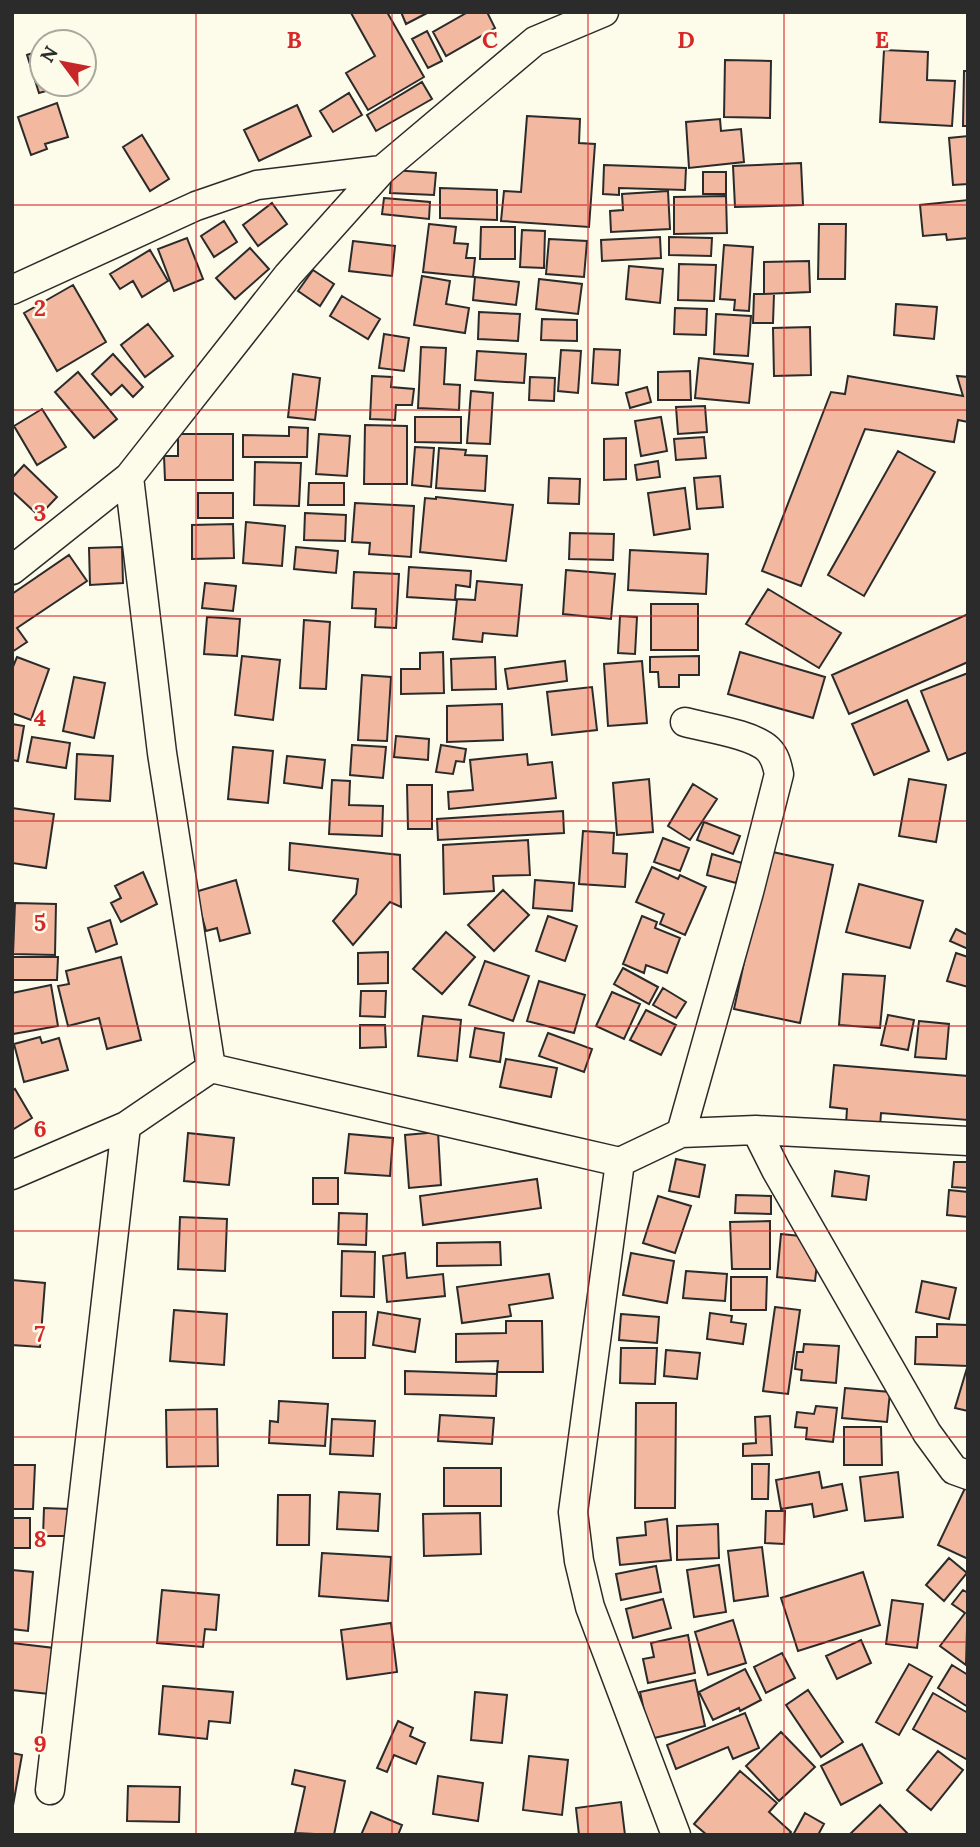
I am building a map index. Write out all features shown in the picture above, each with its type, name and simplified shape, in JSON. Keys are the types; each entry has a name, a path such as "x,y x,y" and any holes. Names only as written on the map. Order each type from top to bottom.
{"street":[{"path":"12,570 129,477 288,275 382,170 535,41 604,12"},
{"path":"12,290 196,206 257,185 382,170"},
{"path":"129,477 162,753 211,1068"},
{"path":"681,1133 750,892 779,774 776,760 767,748 754,740 685,722"},
{"path":"12,1175 126,1126 211,1068 620,1161 681,1133 756,1130 968,1141"},
{"path":"50,1790 126,1126"},
{"path":"756,1130 776,1170 927,1433 954,1471 968,1475"},
{"path":"620,1161 573,1512 579,1561 590,1607 676,1835"}],"building":[{"path":"387,12 424,77 368,110 346,73 375,56 351,13"},
{"path":"401,12 429,12 406,24"},
{"path":"468,12 487,12 495,28 446,56 433,32"},
{"path":"427,31 442,61 428,68 412,39"},
{"path":"884,50 928,52 927,80 955,81 952,126 880,122"},
{"path":"725,60 771,61 770,118 724,117"},
{"path":"964,71 968,71 968,126 963,126"},
{"path":"422,82 432,99 376,131 367,115"},
{"path":"349,93 362,115 333,132 320,111"},
{"path":"57,103 68,137 45,144 47,149 31,155 18,117"},
{"path":"297,105 311,136 259,161 244,130"},
{"path":"527,116 580,119 579,143 595,144 589,227 501,221 504,191 521,192"},
{"path":"720,119 721,131 741,129 744,162 689,168 686,122"},
{"path":"142,135 169,179 150,191 123,147"},
{"path":"968,136 968,184 953,185 949,138"},
{"path":"801,163 803,205 735,207 733,166"},
{"path":"604,165 686,168 685,190 619,188 619,195 603,194"},
{"path":"392,170 436,173 434,195 390,193"},
{"path":"703,172 726,172 726,194 703,194"},
{"path":"440,188 497,190 497,220 440,218"},
{"path":"668,191 670,229 611,232 610,211 623,210 622,194"},
{"path":"726,196 727,233 674,234 674,197"},
{"path":"384,198 430,202 429,219 382,214"},
{"path":"968,200 968,238 947,240 946,234 923,236 920,205"},
{"path":"272,203 287,224 258,246 243,225"},
{"path":"224,221 237,242 214,257 201,236"},
{"path":"429,224 456,227 454,243 468,244 466,258 475,258 473,277 423,272"},
{"path":"819,224 846,224 845,279 818,279"},
{"path":"481,227 515,227 515,259 480,259"},
{"path":"522,230 545,231 544,268 520,267"},
{"path":"660,237 661,258 602,261 601,240"},
{"path":"669,237 712,238 711,256 669,255"},
{"path":"187,238 203,279 174,291 158,249"},
{"path":"549,239 587,241 584,277 546,274"},
{"path":"353,241 395,246 392,276 349,271"},
{"path":"724,245 753,247 749,311 734,310 735,300 720,299"},
{"path":"250,248 269,269 235,299 216,278"},
{"path":"150,250 168,281 142,297 133,281 120,289 110,274"},
{"path":"809,261 810,292 764,294 764,262"},
{"path":"679,264 716,265 714,301 678,300"},
{"path":"629,266 663,269 660,303 626,299"},
{"path":"313,270 334,284 320,306 298,291"},
{"path":"422,276 450,281 446,304 469,308 465,333 414,325"},
{"path":"475,277 519,282 516,305 473,300"},
{"path":"539,279 582,284 578,314 536,309"},
{"path":"73,285 106,342 57,371 24,313"},
{"path":"754,294 774,294 773,323 753,323"},
{"path":"342,296 380,319 368,339 330,316"},
{"path":"896,304 937,307 934,339 894,335"},
{"path":"675,308 707,309 706,335 674,334"},
{"path":"479,312 520,314 518,341 478,339"},
{"path":"716,314 751,316 748,356 714,354"},
{"path":"542,319 577,320 577,341 541,340"},
{"path":"148,324 173,356 145,377 121,345"},
{"path":"810,327 811,375 774,376 773,328"},
{"path":"384,334 409,338 404,371 379,368"},
{"path":"421,347 446,348 444,384 460,385 459,410 418,408"},
{"path":"594,349 620,350 618,385 592,383"},
{"path":"561,350 581,351 578,393 558,391"},
{"path":"477,351 526,354 524,383 475,380"},
{"path":"113,354 143,387 133,397 122,385 111,395 92,374"},
{"path":"699,358 753,364 749,403 695,398"},
{"path":"690,371 691,400 658,400 658,372"},
{"path":"78,372 117,419 94,438 55,392"},
{"path":"293,374 320,378 315,420 288,417"},
{"path":"372,376 392,377 391,387 414,389 412,405 396,405 395,420 370,419"},
{"path":"848,376 963,396 957,376 968,377 968,422 958,420 954,442 865,429 801,586 762,571 831,392 845,394"},
{"path":"530,377 555,378 554,401 529,400"},
{"path":"647,387 651,402 630,408 626,393"},
{"path":"471,391 493,393 490,444 467,443"},
{"path":"705,406 707,432 678,434 676,407"},
{"path":"42,409 66,447 37,465 14,426"},
{"path":"415,417 461,417 461,443 415,442"},
{"path":"661,417 667,451 641,456 635,421"},
{"path":"365,425 407,426 407,484 364,484"},
{"path":"289,427 308,428 307,457 243,457 243,435 289,436"},
{"path":"178,434 233,434 233,480 165,480 164,456 178,456"},
{"path":"319,434 350,436 347,476 316,474"},
{"path":"704,437 706,458 676,460 674,439"},
{"path":"626,438 626,479 604,480 604,439"},
{"path":"415,447 434,448 431,487 412,485"},
{"path":"439,448 466,450 465,455 487,456 485,491 436,488"},
{"path":"898,451 935,472 864,596 828,575"},
{"path":"658,461 660,477 637,480 635,465"},
{"path":"255,462 301,463 299,506 254,505"},
{"path":"24,465 57,497 39,516 12,491 12,478"},
{"path":"720,476 723,507 697,509 694,478"},
{"path":"549,478 580,479 579,504 548,503"},
{"path":"309,483 344,483 344,505 308,505"},
{"path":"685,488 690,529 654,535 648,493"},
{"path":"198,493 233,493 233,518 198,518"},
{"path":"425,498 513,505 506,561 420,552"},
{"path":"355,503 414,506 411,557 369,554 370,543 352,542"},
{"path":"305,513 346,515 345,541 304,540"},
{"path":"246,522 285,526 282,566 243,563"},
{"path":"233,524 234,558 192,559 192,525"},
{"path":"570,533 614,534 613,560 569,559"},
{"path":"122,547 123,583 90,585 89,548"},
{"path":"296,547 338,551 336,573 294,569"},
{"path":"630,550 708,554 706,594 628,590"},
{"path":"69,555 87,581 17,628 27,642 12,652 12,594"},
{"path":"409,567 471,571 470,587 456,585 455,600 407,597"},
{"path":"566,570 615,574 611,619 563,614"},
{"path":"354,572 399,574 396,628 375,627 376,609 352,608"},
{"path":"477,581 522,585 517,636 483,633 482,642 453,639 457,599 475,600"},
{"path":"205,583 236,586 233,611 202,608"},
{"path":"768,589 841,633 819,668 746,624"},
{"path":"651,604 698,604 698,650 651,650"},
{"path":"968,614 968,662 849,714 832,675"},
{"path":"620,616 637,617 635,654 618,653"},
{"path":"207,617 240,619 237,656 204,654"},
{"path":"304,620 330,622 326,689 300,688"},
{"path":"443,652 444,693 401,694 401,669 420,669 420,653"},
{"path":"740,652 825,677 813,718 728,694"},
{"path":"242,656 280,660 273,720 235,715"},
{"path":"699,656 699,675 679,675 679,687 659,687 658,672 650,672 650,657"},
{"path":"17,657 49,669 31,720 12,713 12,669"},
{"path":"495,657 496,689 452,690 451,659"},
{"path":"565,661 567,681 508,689 505,669"},
{"path":"642,661 647,723 608,726 604,664"},
{"path":"968,673 968,752 948,760 921,691"},
{"path":"362,675 391,677 387,741 358,740"},
{"path":"74,677 105,683 94,738 63,731"},
{"path":"592,687 597,730 552,735 547,692"},
{"path":"907,700 929,751 874,775 852,724"},
{"path":"502,704 503,740 447,742 447,706"},
{"path":"12,724 24,726 18,761 12,760"},
{"path":"396,736 429,739 428,760 394,757"},
{"path":"32,737 70,743 66,768 27,762"},
{"path":"352,745 386,747 383,778 350,775"},
{"path":"441,745 466,749 464,762 456,761 453,774 436,772"},
{"path":"233,747 273,751 268,803 228,799"},
{"path":"77,754 113,756 110,801 75,799"},
{"path":"527,754 528,765 552,762 556,798 449,809 448,792 473,790 470,760"},
{"path":"287,756 325,760 322,788 284,783"},
{"path":"649,779 653,832 617,835 613,783"},
{"path":"909,779 946,785 936,842 899,836"},
{"path":"332,780 350,781 349,805 383,806 382,836 329,834"},
{"path":"693,784 717,799 690,840 668,826"},
{"path":"407,785 432,785 432,829 408,829"},
{"path":"12,808 54,814 46,868 12,863"},
{"path":"563,811 564,833 438,840 437,819"},
{"path":"704,822 740,836 733,854 697,840"},
{"path":"583,831 614,833 613,853 627,854 625,887 579,884"},
{"path":"663,838 689,848 680,871 654,862"},
{"path":"528,840 530,875 493,876 494,891 444,894 443,845"},
{"path":"290,843 400,855 401,907 390,902 353,945 333,921 356,894 358,879 289,870"},
{"path":"768,851 833,865 800,1023 734,1009"},
{"path":"712,854 742,863 736,883 707,875"},
{"path":"652,867 678,879 680,875 706,887 685,935 660,924 664,914 636,902"},
{"path":"143,872 157,904 121,922 111,903 121,898 115,886"},
{"path":"236,880 250,933 220,941 217,928 206,931 195,892"},
{"path":"535,880 574,883 572,911 533,908"},
{"path":"859,884 923,901 910,948 846,932"},
{"path":"503,890 529,915 494,951 468,925"},
{"path":"15,903 56,904 55,955 13,954"},
{"path":"548,916 577,926 565,961 536,951"},
{"path":"642,916 657,922 655,928 680,938 667,973 646,965 644,973 623,964"},
{"path":"110,920 117,944 96,952 88,928"},
{"path":"956,929 968,935 968,949 950,941"},
{"path":"446,932 475,957 442,994 413,969"},
{"path":"388,952 388,983 358,984 358,953"},
{"path":"956,953 968,957 968,987 947,981"},
{"path":"12,957 58,957 57,980 12,980"},
{"path":"121,957 141,1040 107,1049 99,1018 68,1026 58,986 69,984 66,971"},
{"path":"485,961 529,976 513,1021 469,1005"},
{"path":"623,968 658,987 649,1004 614,984"},
{"path":"843,974 885,976 880,1028 839,1025"},
{"path":"539,981 585,995 574,1033 527,1021"},
{"path":"51,985 58,1026 13,1034 12,993"},
{"path":"663,988 686,1002 676,1018 653,1005"},
{"path":"361,991 386,991 385,1017 360,1016"},
{"path":"612,992 640,1004 624,1039 596,1026"},
{"path":"646,1010 676,1025 661,1055 630,1040"},
{"path":"888,1015 914,1020 908,1050 881,1045"},
{"path":"423,1016 461,1020 457,1061 418,1056"},
{"path":"919,1021 949,1024 946,1059 915,1057"},
{"path":"360,1025 385,1025 386,1047 360,1048"},
{"path":"475,1028 504,1033 500,1062 470,1057"},
{"path":"548,1033 592,1049 584,1072 539,1056"},
{"path":"40,1037 42,1043 59,1038 68,1070 24,1082 14,1044"},
{"path":"506,1059 557,1068 551,1097 500,1087"},
{"path":"834,1065 968,1076 968,1120 881,1113 880,1127 846,1124 847,1109 830,1107"},
{"path":"15,1089 32,1118 12,1130 12,1091"},
{"path":"438,1132 441,1185 409,1188 405,1135"},
{"path":"188,1133 234,1138 229,1185 184,1181"},
{"path":"349,1134 393,1138 390,1176 345,1173"},
{"path":"676,1159 705,1165 699,1197 669,1191"},
{"path":"954,1162 968,1162 968,1188 952,1187"},
{"path":"835,1171 869,1176 866,1200 832,1196"},
{"path":"313,1178 338,1178 338,1204 313,1204"},
{"path":"537,1179 541,1208 423,1225 420,1196"},
{"path":"949,1190 968,1192 968,1217 947,1215"},
{"path":"736,1195 771,1196 771,1214 735,1213"},
{"path":"658,1196 691,1206 675,1253 643,1243"},
{"path":"339,1213 367,1214 366,1245 338,1244"},
{"path":"180,1217 227,1219 225,1271 178,1269"},
{"path":"770,1221 770,1269 732,1269 730,1222"},
{"path":"781,1234 820,1238 815,1281 777,1277"},
{"path":"500,1242 501,1265 437,1266 437,1243"},
{"path":"342,1251 375,1252 374,1297 341,1296"},
{"path":"405,1253 407,1278 443,1274 445,1296 387,1302 383,1256"},
{"path":"631,1253 674,1261 667,1303 623,1295"},
{"path":"686,1271 727,1274 725,1301 683,1298"},
{"path":"549,1274 553,1298 509,1305 511,1316 462,1323 457,1287"},
{"path":"731,1277 767,1277 766,1310 731,1310"},
{"path":"12,1280 45,1283 40,1347 12,1345"},
{"path":"922,1281 956,1288 949,1319 916,1312"},
{"path":"775,1307 800,1310 788,1394 763,1391"},
{"path":"174,1310 227,1314 224,1365 170,1361"},
{"path":"333,1312 366,1312 365,1358 333,1358"},
{"path":"378,1312 420,1319 415,1352 373,1345"},
{"path":"710,1313 732,1316 731,1322 746,1324 743,1344 707,1339"},
{"path":"621,1314 659,1317 657,1343 619,1340"},
{"path":"506,1321 542,1321 543,1372 497,1372 498,1361 456,1362 456,1334 506,1333"},
{"path":"937,1324 968,1325 968,1366 915,1364 916,1337 937,1337"},
{"path":"804,1344 839,1346 836,1383 801,1380 802,1370 795,1369 797,1352 803,1352"},
{"path":"621,1348 657,1348 655,1384 620,1383"},
{"path":"666,1350 700,1353 697,1379 664,1376"},
{"path":"968,1368 968,1411 955,1408"},
{"path":"405,1371 497,1374 496,1396 405,1394"},
{"path":"845,1388 890,1392 887,1422 842,1418"},
{"path":"279,1401 328,1404 325,1446 269,1443 270,1421 278,1422"},
{"path":"636,1403 676,1403 675,1508 635,1508"},
{"path":"816,1406 837,1408 833,1442 806,1439 807,1428 795,1427 797,1412 814,1414"},
{"path":"217,1409 218,1466 167,1467 166,1410"},
{"path":"440,1415 494,1418 492,1444 438,1441"},
{"path":"770,1416 772,1455 743,1456 743,1444 756,1443 755,1417"},
{"path":"332,1419 375,1421 373,1456 330,1454"},
{"path":"844,1427 881,1427 882,1465 844,1465"},
{"path":"752,1464 769,1464 768,1499 752,1499"},
{"path":"12,1465 35,1465 33,1509 12,1509"},
{"path":"444,1468 501,1468 501,1506 444,1506"},
{"path":"819,1472 822,1488 842,1484 847,1510 814,1517 812,1504 781,1509 776,1480"},
{"path":"898,1472 903,1517 865,1521 860,1477"},
{"path":"966,1486 968,1487 968,1559 938,1545"},
{"path":"339,1492 380,1494 378,1531 337,1529"},
{"path":"278,1495 310,1495 309,1545 277,1545"},
{"path":"44,1508 70,1509 69,1536 43,1536"},
{"path":"766,1511 785,1511 784,1544 765,1543"},
{"path":"480,1513 481,1554 424,1556 423,1514"},
{"path":"12,1518 30,1518 30,1548 12,1548"},
{"path":"667,1519 671,1560 620,1565 617,1538 646,1535 645,1522"},
{"path":"718,1524 719,1558 677,1560 677,1526"},
{"path":"762,1547 768,1596 734,1601 728,1551"},
{"path":"322,1553 391,1557 388,1601 319,1596"},
{"path":"949,1558 967,1573 944,1601 926,1585"},
{"path":"719,1565 726,1612 694,1617 687,1570"},
{"path":"656,1566 661,1592 621,1600 616,1574"},
{"path":"12,1570 33,1572 28,1631 12,1629"},
{"path":"863,1572 880,1625 798,1651 781,1598"},
{"path":"162,1590 219,1595 216,1630 205,1629 203,1647 157,1643"},
{"path":"963,1590 968,1593 966,1665 940,1646 965,1613 952,1604"},
{"path":"663,1599 671,1628 633,1638 626,1609"},
{"path":"892,1600 923,1604 917,1648 886,1644"},
{"path":"733,1620 746,1663 708,1675 695,1632"},
{"path":"391,1623 397,1672 347,1679 341,1630"},
{"path":"688,1635 695,1673 648,1683 643,1659 654,1657 651,1643"},
{"path":"861,1640 871,1663 837,1679 826,1656"},
{"path":"12,1643 54,1648 49,1694 12,1690"},
{"path":"782,1653 795,1678 766,1693 754,1667"},
{"path":"909,1664 932,1677 899,1735 876,1722"},
{"path":"952,1665 968,1675 968,1707 938,1688"},
{"path":"745,1669 761,1700 713,1720 699,1692"},
{"path":"695,1680 705,1726 650,1739 640,1692"},
{"path":"163,1686 233,1692 230,1723 209,1721 207,1739 159,1734"},
{"path":"808,1690 843,1742 821,1757 786,1705"},
{"path":"475,1692 507,1695 502,1743 471,1740"},
{"path":"933,1693 968,1713 968,1760 913,1729"},
{"path":"745,1713 759,1748 733,1759 728,1747 676,1769 667,1745"},
{"path":"398,1721 413,1728 410,1736 425,1743 416,1764 394,1755 387,1772 377,1768"},
{"path":"781,1732 815,1767 779,1801 746,1766"},
{"path":"862,1744 882,1783 841,1805 821,1766"},
{"path":"938,1751 963,1770 931,1810 907,1790"},
{"path":"12,1753 22,1755 12,1811"},
{"path":"529,1756 568,1760 562,1815 523,1810"},
{"path":"295,1770 345,1781 334,1835 295,1833 305,1787 292,1784"},
{"path":"740,1771 777,1803 769,1812 791,1832 788,1835 707,1835 694,1824"},
{"path":"438,1776 483,1783 478,1821 433,1814"},
{"path":"128,1786 180,1787 179,1822 127,1821"},
{"path":"621,1802 625,1835 579,1835 576,1808"},
{"path":"880,1805 909,1835 849,1835"},
{"path":"371,1812 402,1825 398,1835 361,1835"},
{"path":"805,1813 824,1824 818,1835 793,1835"}]}
